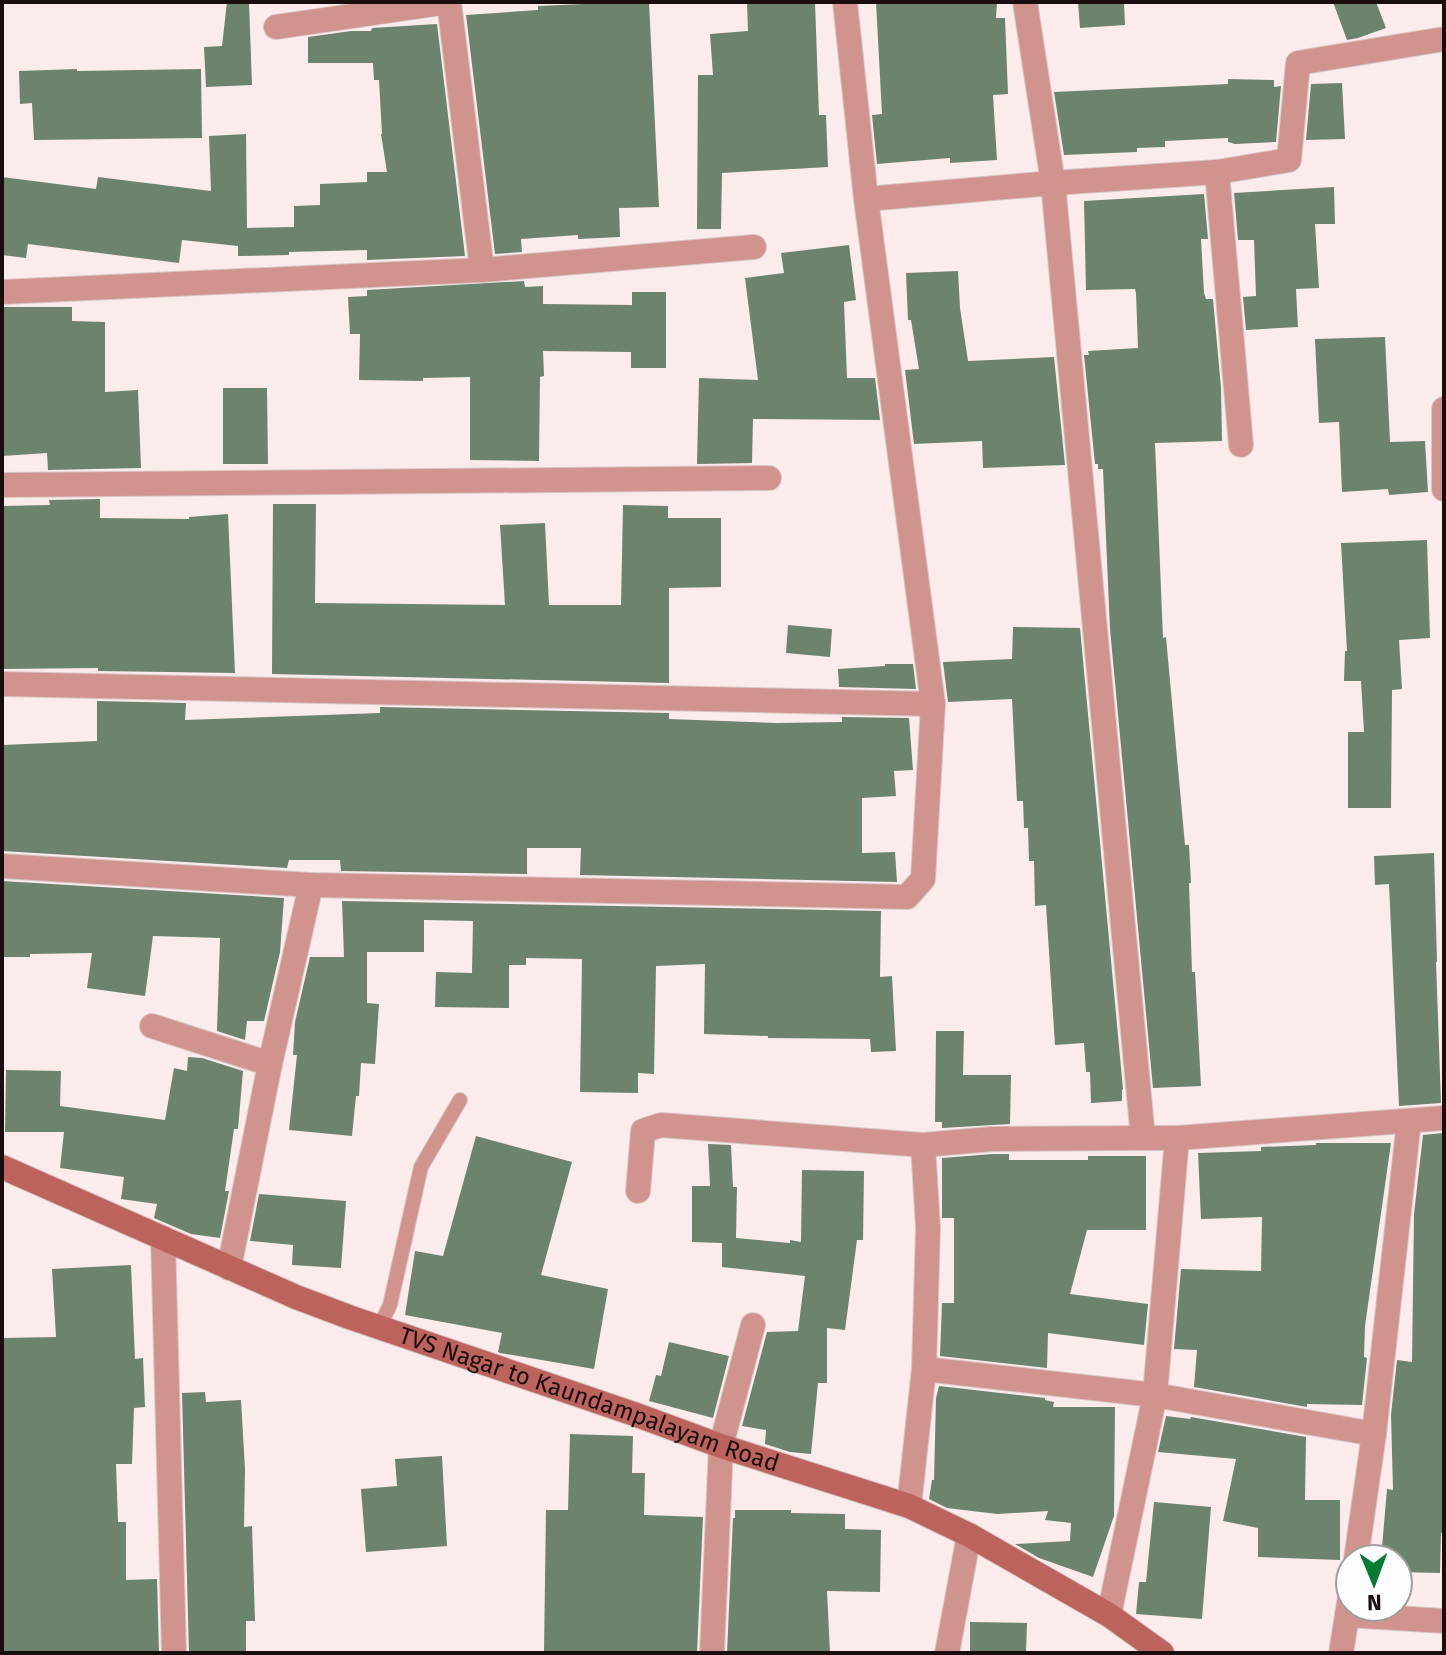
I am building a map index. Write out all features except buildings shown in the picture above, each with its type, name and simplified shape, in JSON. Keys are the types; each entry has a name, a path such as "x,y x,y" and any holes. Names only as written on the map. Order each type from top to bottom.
{"street":[{"path":"276,27 448,2 482,270"},
{"path":"2,866 311,885 907,897 923,879 933,704 866,199 845,2"},
{"path":"1025,2 1053,183 1143,1138"},
{"path":"866,199 1217,172 1289,160 1298,63 1444,39"},
{"path":"1217,172 1241,445"},
{"path":"2,292 482,270 754,247"},
{"path":"1444,409 1444,489"},
{"path":"2,485 769,478"},
{"path":"2,684 933,704"},
{"path":"229,1268 270,1064 311,885"},
{"path":"152,1026 270,1064"},
{"path":"638,1191 643,1131 661,1125 923,1145 992,1139 1177,1138 1444,1118"},
{"path":"1358,1543 1374,1434 1409,1121"},
{"path":"1109,1615 1155,1395 1177,1138"},
{"path":"909,1506 924,1369 928,1228 923,1145"},
{"name":"TVS Nagar to Kaundampalayam Road","path":"2,1167 296,1297 721,1446 909,1506 969,1535 1109,1615 1162,1653"},
{"path":"163,1238 174,1653"},
{"path":"712,1653 721,1446 753,1325"},
{"path":"924,1369 1155,1395 1374,1434"},
{"path":"947,1653 969,1535"},
{"path":"1414,1616 1444,1621"},
{"path":"1341,1653 1346,1623"}],"lane":[{"path":"379,1327 390,1305 421,1167 460,1100"}]}
